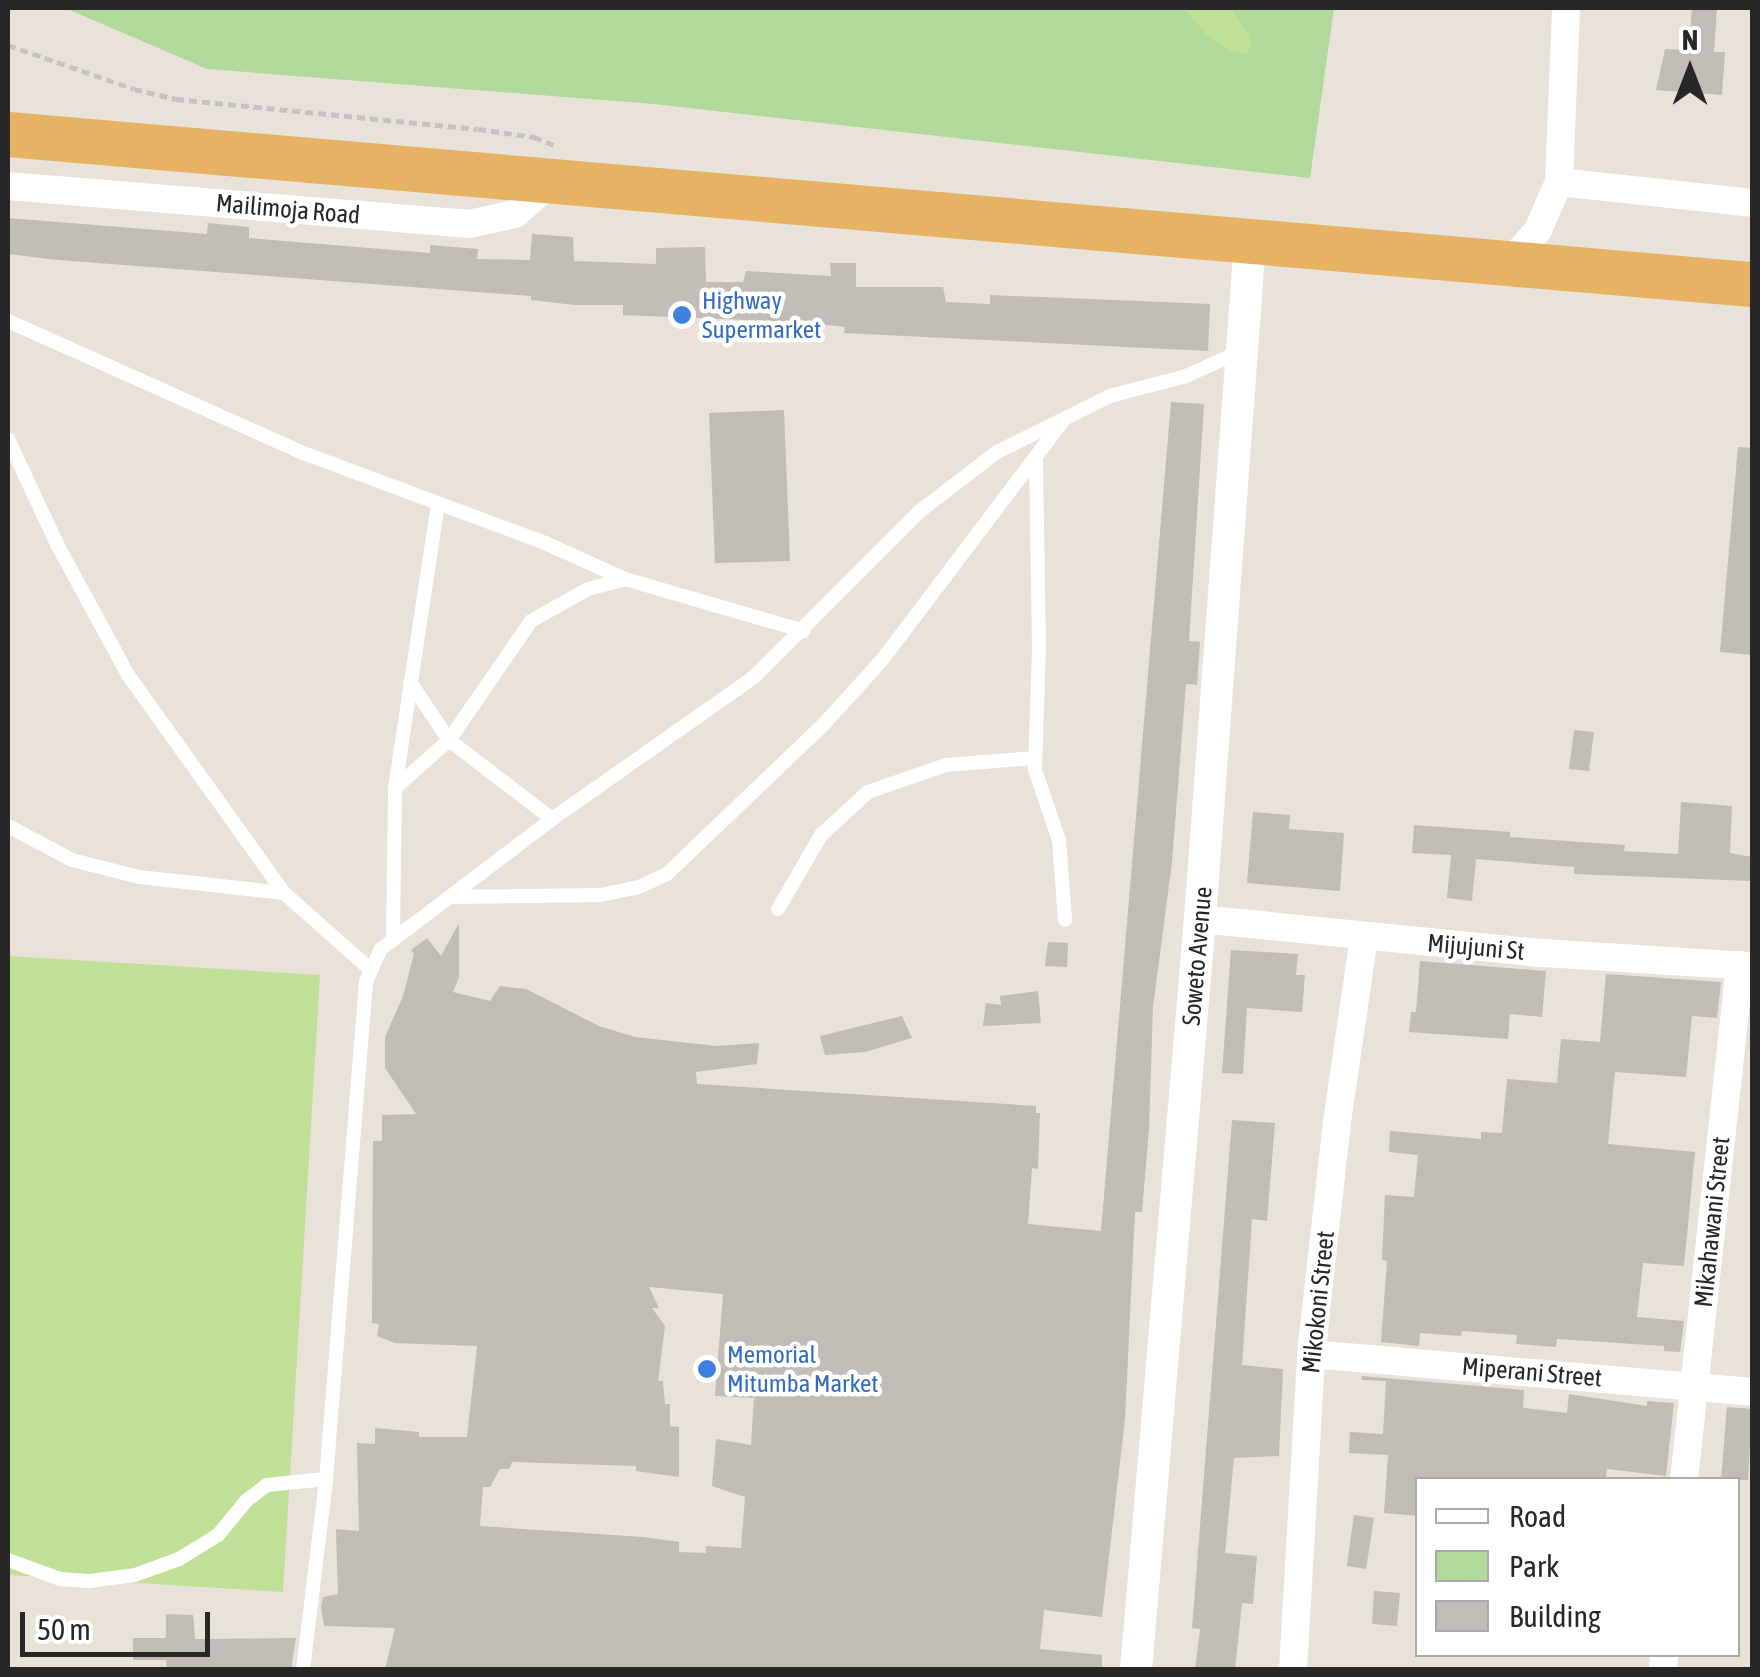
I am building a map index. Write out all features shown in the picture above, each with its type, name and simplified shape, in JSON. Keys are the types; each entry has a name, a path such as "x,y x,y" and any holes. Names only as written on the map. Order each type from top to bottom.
{"highway":[{"path":"8,134 557,163 1250,242 1752,284"}],"street":[{"path":"1509,263 1538,230 1559,182 1566,8"},
{"name":"Mailimoja Road","path":"8,186 469,224 514,214 557,163"},
{"path":"1559,182 1752,203"},
{"name":"Soweto Avenue","path":"1136,1670 1200,919 1250,242"},
{"name":"Mijujuni St","path":"1200,919 1746,966"},
{"name":"Mikokoni Street","path":"1293,1670 1311,1354 1337,1122 1364,936"},
{"name":"Mikahawani Street","path":"1684,1477 1746,966"},
{"name":"Miperani Street","path":"1311,1354 1752,1392"}],"lane":[{"path":"8,321 306,454 545,543 625,580 804,632"},
{"path":"303,1670 326,1479 370,969 394,937 552,819 754,677 804,632 932,500 996,452 1110,396 1186,376 1239,352"},
{"path":"451,897 601,895 638,887 668,874 824,724 882,660 1063,421"},
{"path":"8,439 58,546 128,675 284,892 370,969"},
{"path":"1036,458 1040,648 1035,758 1038,783 1058,840 1064,920"},
{"path":"394,937 395,788 438,505"},
{"path":"395,788 449,740 531,621 588,589 625,580"},
{"path":"410,682 449,740 552,819"},
{"path":"778,909 821,835 868,792 946,765 1035,758"},
{"path":"8,826 72,860 139,877 284,892"},
{"path":"8,1560 60,1579 89,1582 135,1575 180,1558 218,1534 246,1500 267,1485 326,1479"}],"path":[{"path":"8,45 134,89 176,98 534,136 557,163"}],"green space":[{"path":"65,8 1334,8 1310,178 654,104 207,69"},
{"path":"1184,8 1231,8 1248,33 1251,44 1247,54 1232,52 1204,32"},
{"path":"8,956 320,975 283,1592 8,1575"}],"building":[{"path":"1692,8 1717,8 1714,52 1725,52 1722,95 1656,90 1665,49 1689,50"},
{"path":"8,218 207,234 208,223 249,227 249,238 430,253 430,245 478,249 477,259 530,260 532,234 573,237 574,261 656,264 656,248 705,247 706,282 743,282 746,271 831,276 830,263 856,263 856,287 943,287 946,302 990,304 990,295 1210,304 1208,351 844,333 845,327 797,322 623,315 623,305 575,305 531,300 531,296 58,260 8,254"},
{"name":"Memorial Mitumba Market","path":"1171,402 1204,404 1189,641 1200,642 1197,685 1186,684 1172,862 1153,1007 1149,1129 1142,1212 1135,1212 1125,1419 1102,1617 1044,1610 1040,1649 1102,1655 1102,1670 385,1670 395,1628 324,1626 323,1597 338,1594 336,1529 359,1531 357,1443 375,1444 375,1428 419,1432 419,1437 467,1437 477,1346 395,1343 377,1336 379,1324 372,1323 373,1141 382,1141 382,1115 416,1114 385,1068 385,1037 403,996 414,954 411,950 427,938 441,956 459,923 459,977 453,992 490,1001 500,986 526,989 599,1026 635,1037 716,1046 759,1043 757,1064 696,1072 697,1084 1036,1106 1036,1113 1040,1113 1038,1169 1032,1168 1028,1224 1101,1231","holes":["649,1287 723,1294 715,1396 754,1398 751,1445 716,1439 712,1486 745,1497 741,1548 706,1546 706,1553 679,1552 679,1542 643,1537 480,1526 483,1487 490,1487 500,1469 509,1469 512,1462 636,1466 636,1471 679,1477 679,1427 670,1426 670,1404 665,1404 663,1381 658,1381 665,1326 652,1308 659,1308"]},
{"path":"784,410 790,561 715,563 709,413"},
{"path":"1738,447 1752,448 1752,655 1720,652"},
{"path":"1574,730 1594,732 1589,771 1569,769"},
{"path":"1681,802 1732,806 1730,853 1752,857 1752,881 1574,874 1574,867 1476,859 1472,901 1447,898 1451,855 1412,853 1414,825 1510,832 1510,837 1625,845 1624,851 1678,854"},
{"path":"1253,812 1290,815 1289,829 1344,833 1340,891 1247,883"},
{"path":"1048,942 1068,943 1067,967 1045,966"},
{"path":"1231,950 1298,954 1296,975 1305,975 1302,1012 1247,1008 1243,1074 1222,1073"},
{"path":"1420,961 1546,971 1542,1017 1510,1014 1508,1039 1409,1032 1411,1012 1416,1012"},
{"path":"1606,974 1721,982 1717,1018 1692,1016 1686,1077 1615,1072 1608,1144 1695,1152 1684,1266 1643,1263 1637,1317 1684,1321 1680,1352 1664,1351 1664,1346 1557,1339 1556,1347 1516,1344 1517,1335 1462,1331 1461,1336 1420,1333 1419,1346 1381,1342 1387,1261 1382,1260 1385,1195 1414,1197 1418,1155 1389,1152 1390,1131 1481,1139 1481,1132 1502,1133 1507,1079 1557,1083 1561,1039 1600,1042"},
{"path":"1038,991 1041,1023 983,1026 986,1003 1001,1005 1000,996"},
{"path":"902,1016 912,1038 865,1052 825,1055 820,1036"},
{"path":"1232,1120 1275,1123 1267,1221 1252,1219 1242,1365 1283,1369 1279,1456 1234,1458 1225,1553 1257,1556 1253,1604 1242,1603 1235,1670 1195,1670 1200,1629 1192,1628"},
{"path":"1362,1376 1524,1390 1523,1408 1567,1413 1569,1394 1647,1406 1647,1401 1674,1403 1666,1476 1607,1469 1606,1477 1415,1477 1415,1516 1384,1513 1388,1455 1349,1453 1350,1432 1383,1434 1386,1381 1362,1380"},
{"path":"1727,1407 1752,1409 1748,1480 1721,1477"},
{"path":"1354,1515 1374,1518 1366,1569 1347,1566"},
{"path":"1374,1591 1400,1593 1397,1626 1372,1624"},
{"path":"166,1614 193,1615 195,1639 296,1638 291,1670 167,1670 166,1660 133,1660 133,1638 166,1638"}],"place":[{"name":"Highway Supermarket","path":"682,315"},
{"name":"Memorial Mitumba Market","path":"707,1369"}]}
